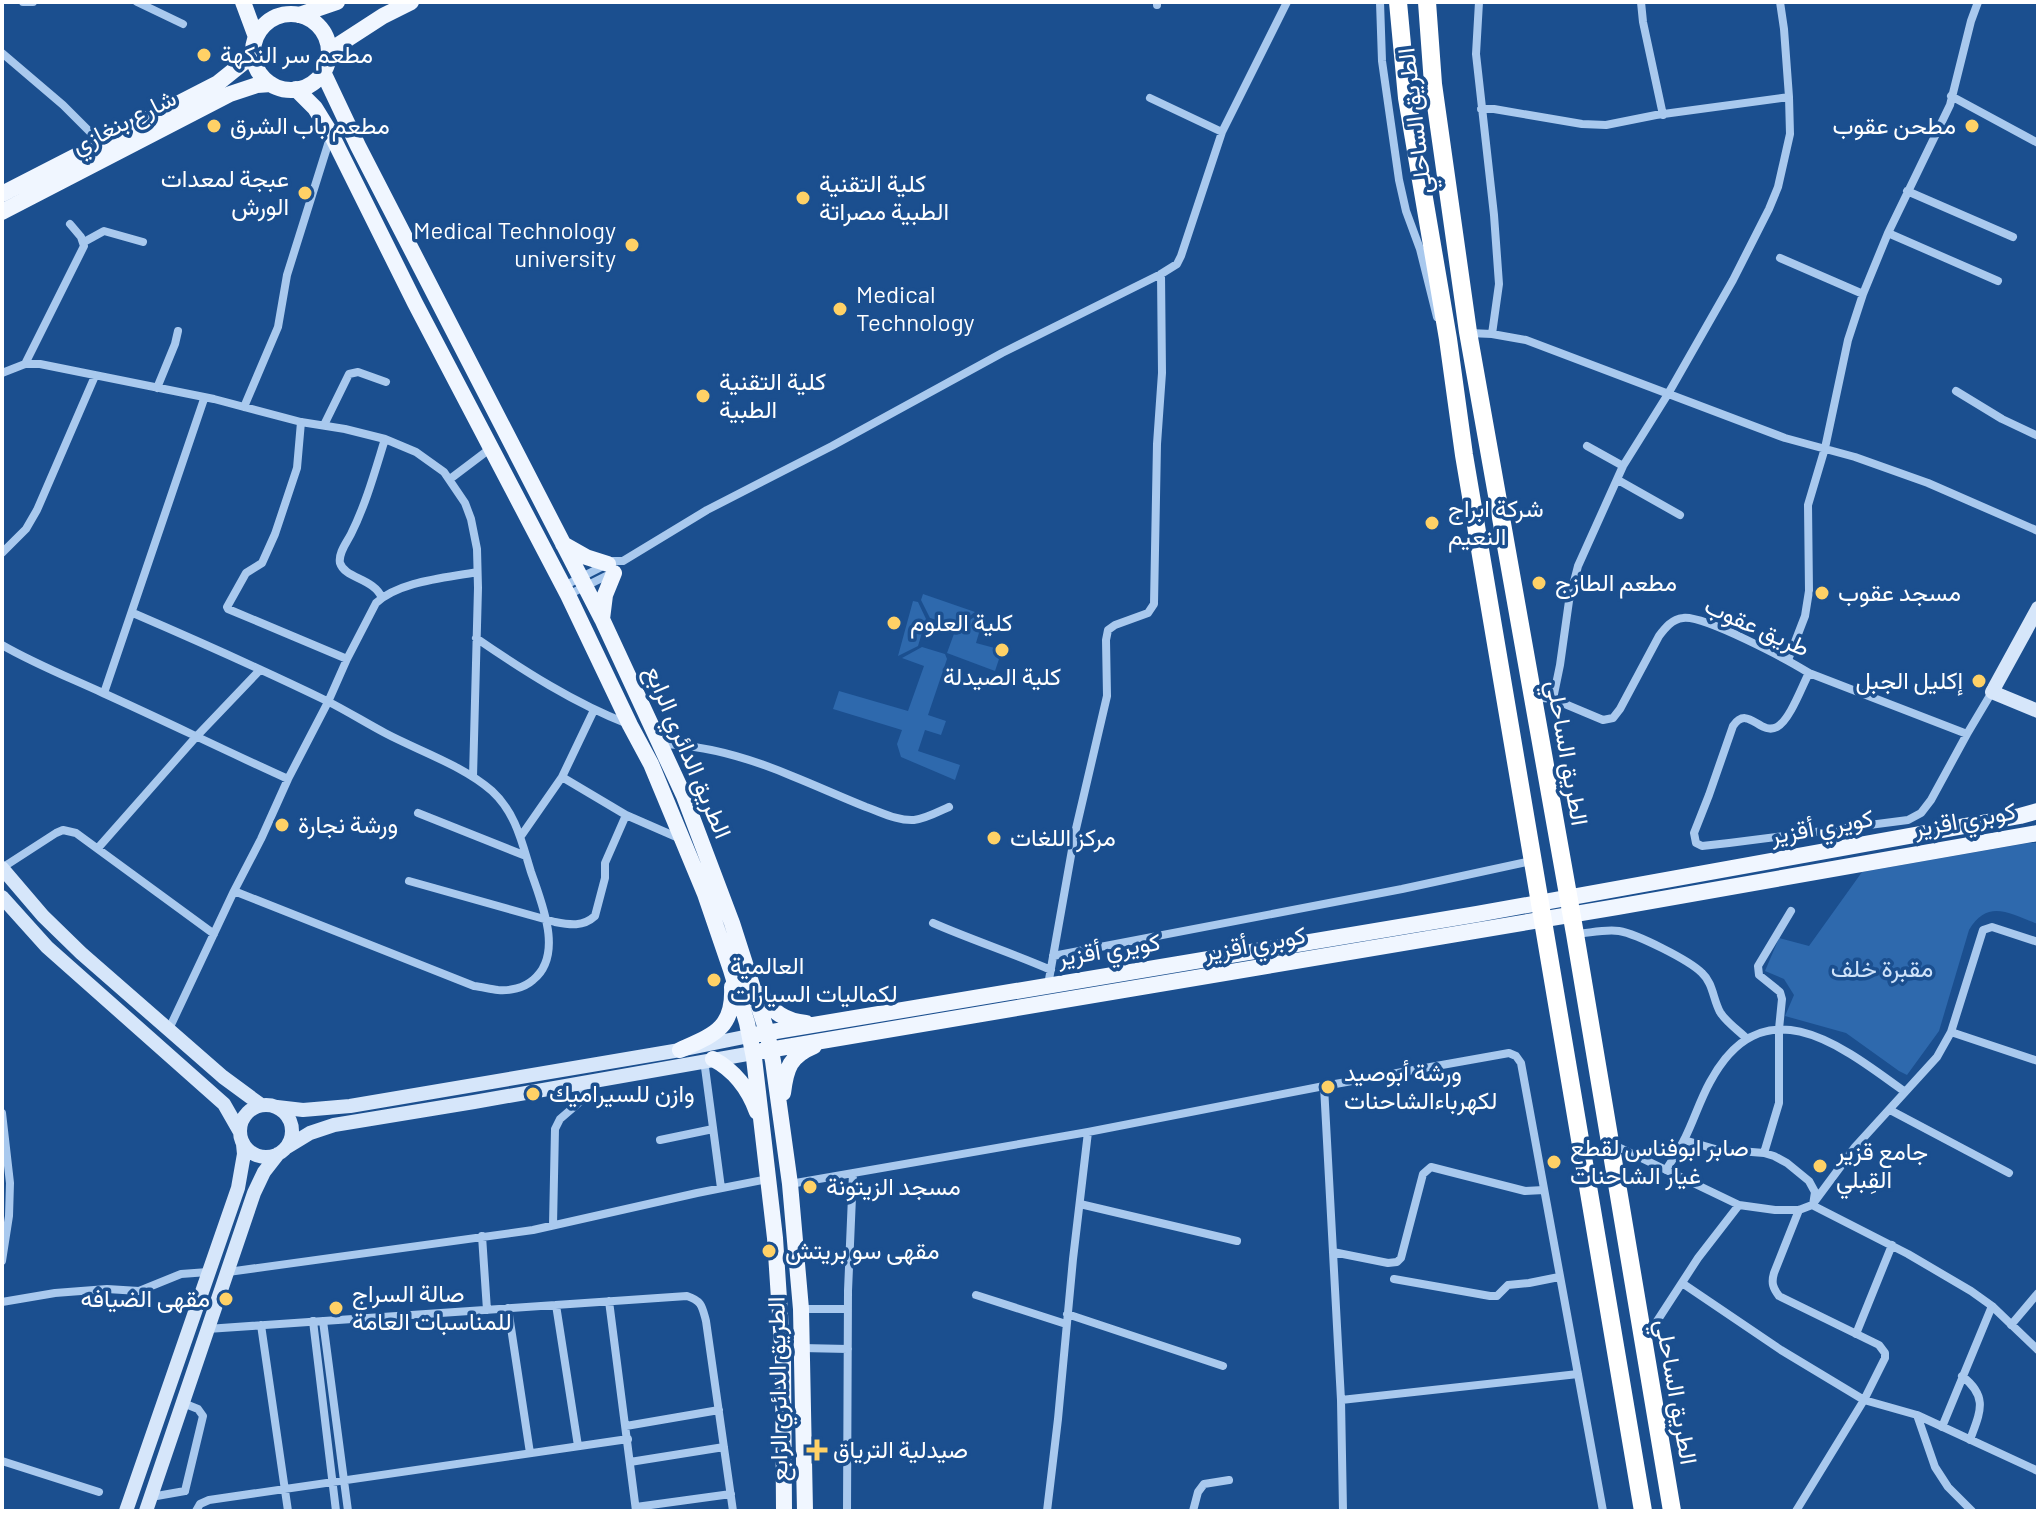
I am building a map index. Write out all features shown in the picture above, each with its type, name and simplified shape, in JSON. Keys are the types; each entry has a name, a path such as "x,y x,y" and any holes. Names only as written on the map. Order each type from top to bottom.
{"highway":[{"name":"الطريق الساحلي","path":"1398,2 1407,98 1448,339 1464,455 1643,1511"},
{"name":"الطريق الساحلي","path":"1427,2 1433,84 1468,332 1575,934 1672,1511"},
{"path":"1433,84 1438,2"}],"main road":[{"path":"243,2 256,37"},
{"path":"273,2 295,14 312,20 319,26 329,51 323,72 314,82 296,89 283,89 261,75 253,55 256,37 274,18 295,14 337,2"},
{"path":"329,51 411,2"},
{"name":"شارع بنغازي","path":"2,194 218,83 253,55"},
{"name":"الطريق الدائري الرابع","path":"323,72 358,146 602,619 684,796 751,978 771,1049 790,1184 801,1309 805,1511"},
{"name":"شارع بنغازي","path":"2,212 230,94 271,84"},
{"name":"الطريق الدائري الرابع","path":"296,89 315,108 331,134 421,316 566,590 651,764 705,894 731,970 751,1044 764,1130 783,1360 784,1511"},
{"path":"562,544 586,557 615,566 605,595 602,619"},
{"path":"2038,608 1992,692 2038,711"},
{"name":"كويري أقزير","path":"751,1044 767,1032 1049,978 1479,922 1615,888 2038,811"},
{"name":"كوبري اقزير","path":"1479,922 1617,907 2038,833"},
{"path":"2,868 43,916 81,953 223,1077 261,1105"},
{"path":"18,887 3,899 47,947 224,1104 247,1150 259,1156 265,1157 282,1150 310,1133 334,1125 708,1060 751,1044"},
{"name":"كوبري أقزير","path":"751,1044 771,1049 832,1040 1479,922"},
{"path":"680,1050 722,1028 731,1009 731,970"},
{"path":"751,978 766,1003 783,1018 828,1022"},
{"path":"781,1118 786,1074 792,1060 800,1052 832,1040"},
{"path":"277,1107 288,1117 290,1140 264,1172 254,1193 148,1506 128,1507 238,1188 244,1154 243,1118 254,1107 261,1105 323,1110 680,1050 751,1044"},
{"path":"708,1060 726,1068 741,1082 764,1130"}],"street":[{"path":"23,2 33,2"},
{"path":"137,2 183,24"},
{"path":"566,590 615,566 707,510 1177,264 1222,132 1287,2"},
{"path":"1380,2 1382,61 1399,180 1433,306 1448,339"},
{"path":"1479,2 1476,54 1499,284 1492,334"},
{"path":"1641,2 1663,115"},
{"path":"1553,699 1578,566 1623,466 1733,280 1774,198 1790,134 1780,2"},
{"path":"1788,660 1805,616 1809,591 1808,505 1825,448 1846,350 1863,294 1888,233 1950,105 1978,2"},
{"path":"2,53 63,105 101,143"},
{"path":"1951,96 2038,143"},
{"path":"1481,109 1597,125 1789,97"},
{"path":"1150,98 1222,132"},
{"path":"244,407 278,327 287,275 331,134"},
{"path":"1907,191 2013,237"},
{"path":"25,364 84,246 70,224"},
{"path":"84,242 104,231 143,242"},
{"path":"1888,233 1998,281"},
{"path":"1780,258 1863,294"},
{"path":"933,923 1018,956 1049,978 1075,833 1107,696 1108,630 1148,613 1154,604 1157,444 1162,373 1161,274"},
{"path":"157,388 178,331"},
{"path":"1468,332 1526,340 1785,438 1855,457 1928,483 2038,531"},
{"path":"2,373 25,364 73,370 385,439 416,452 450,479 465,503 477,549 473,777"},
{"path":"324,425 349,374 358,372 386,382"},
{"path":"2,553 26,529 37,510 95,376"},
{"path":"1956,391 2011,424 2038,436"},
{"path":"104,693 204,399"},
{"path":"301,422 297,468 275,534 262,563 246,573 227,607 347,659"},
{"path":"382,598 373,585 342,568 340,555 368,493 385,439"},
{"path":"1587,446 1623,466"},
{"path":"450,479 491,448"},
{"path":"1618,480 1680,515"},
{"path":"169,1029 376,603 404,587 477,572"},
{"path":"133,613 328,702 473,777 489,789 503,802 521,836 545,920 550,951 546,965 530,983 500,990 474,986 234,891"},
{"name":"طريق عقوب","path":"1532,697 1553,699 1603,720 1613,718 1667,626 1679,618 1700,619 1809,673 1967,734"},
{"path":"476,638 518,667 594,710 630,725"},
{"path":"2,645 33,663 288,779"},
{"path":"98,848 259,671"},
{"path":"1809,673 1787,717 1778,727 1763,727 1743,717 1737,719 1694,833 1696,843 1716,845 1908,820 1921,813 1931,800 1992,692"},
{"path":"521,836 562,777 594,710"},
{"path":"660,744 710,749 756,763 887,815 915,820 949,807"},
{"path":"562,777 626,815 681,839"},
{"path":"418,813 526,856"},
{"path":"409,881 545,920 575,925 595,916 605,878 605,863 626,815"},
{"path":"2,868 63,830 76,833 214,934"},
{"path":"1053,956 1387,892 1532,860"},
{"path":"1764,1153 1779,1103 1782,995 1759,975 1758,966 1791,911"},
{"path":"1610,1143 1739,1205 1775,1210 1799,1210 1812,1205 1841,1164 1937,1057 1951,1032 1983,930 1992,927 2038,942"},
{"path":"1575,934 1606,930 1634,935 1703,973 1711,985 1720,1012 1746,1038"},
{"path":"1666,1170 1684,1140 1710,1081 1746,1038 1779,1029 1799,1031 1851,1054 1905,1092"},
{"path":"1951,1032 2038,1061"},
{"path":"790,1184 1509,1053 1521,1063 1603,1511"},
{"path":"708,1060 721,1188"},
{"path":"553,1225 555,1129 560,1119 582,1100 583,1083"},
{"path":"1324,1086 1341,1400 1343,1511"},
{"path":"1890,1110 2009,1173"},
{"path":"2,1113 9,1216 2,1261"},
{"path":"660,1140 713,1129"},
{"path":"1047,1511 1088,1132"},
{"path":"1684,1140 1715,1149 1764,1153 1787,1163 1809,1181 1815,1192 1812,1205"},
{"path":"1333,1252 1397,1262 1401,1258 1423,1174 1431,1167 1525,1191 1544,1190"},
{"path":"847,1511 848,1309 853,1173"},
{"path":"228,1272 533,1230 768,1179"},
{"path":"1080,1204 1237,1241"},
{"path":"1643,1342 1713,1237 1739,1205"},
{"path":"1812,1205 1892,1245 1992,1306 2038,1350"},
{"path":"1796,1511 1864,1400 1884,1362 1885,1353 1879,1345 1779,1296 1773,1288 1774,1273 1799,1210"},
{"path":"482,1236 487,1310"},
{"path":"1856,1334 1892,1245"},
{"path":"2,1302 55,1293 107,1289 139,1291 181,1274 208,1272"},
{"path":"1394,1279 1497,1296 1508,1285 1559,1277"},
{"path":"1682,1283 1781,1350 1864,1400 1917,1415 2038,1471"},
{"path":"2011,1325 2038,1293"},
{"path":"976,1295 1223,1366"},
{"path":"207,1329 687,1296 700,1303 706,1321 733,1511"},
{"path":"609,1301 636,1509 731,1494"},
{"path":"556,1305 578,1446"},
{"path":"1942,1427 1992,1306"},
{"path":"508,1308 530,1453"},
{"path":"801,1309 848,1309"},
{"path":"318,1321 348,1511"},
{"path":"318,1321 336,1511"},
{"path":"261,1325 288,1511"},
{"path":"802,1348 848,1349"},
{"path":"1341,1400 1578,1374"},
{"path":"1962,1376 1975,1386 1980,1400 1980,1411 1970,1440"},
{"path":"183,1403 198,1409 203,1416 185,1491"},
{"path":"626,1426 719,1410"},
{"path":"1917,1415 1935,1467 1948,1487 1972,1511"},
{"path":"185,1491 198,1507 209,1500 284,1487 628,1439"},
{"path":"630,1462 724,1447"},
{"path":"2,1461 99,1492"},
{"path":"1193,1511 1198,1492 1204,1484 1229,1480"},
{"path":"148,1506 185,1491"}],"green space":[{"path":"923,594 975,612 956,626 930,618 921,600"},
{"path":"913,601 918,602 926,619 918,646 898,656"},
{"path":"974,617 983,619 976,643 1002,650 995,671 947,653 955,631"},
{"path":"922,647 945,654 947,659 928,715 946,721 941,735 925,730 918,751 960,765 955,780 901,757 897,744 902,730 833,709 839,691 908,711 924,666 902,658"},
{"name":"مقبرة خلف","path":"2038,843 2038,924 2000,911 1984,914 1976,920 1969,930 1939,1031 1907,1075 1846,1033 1785,1016 1794,995 1784,979 1765,971 1779,938 1809,946 1862,872"}],"place":[{"name":"مطعم سر النكهة","path":"204,55"},
{"name":"مطعم باب الشرق","path":"214,126"},
{"name":"مطحن عقوب","path":"1972,126"},
{"name":"عبجة لمعدات الورش","path":"305,193"},
{"name":"كلية التقنية الطبية مصراتة","path":"803,198"},
{"name":"Medical Technology university","path":"632,245"},
{"name":"Medical Technology","path":"840,309"},
{"name":"كلية التقنية الطبية","path":"703,396"},
{"name":"شركة ابراج النعيم","path":"1432,523"},
{"name":"مطعم الطازج","path":"1539,583"},
{"name":"مسجد عقوب","path":"1822,593"},
{"name":"كلية العلوم","path":"894,623"},
{"name":"كلية الصيدلة","path":"1002,650"},
{"name":"إكليل الجبل","path":"1979,681"},
{"name":"ورشة نجارة","path":"282,825"},
{"name":"مركز اللغات","path":"994,838"},
{"name":"العالمية لكماليات السيارات","path":"714,980"},
{"name":"ورشة أبوصيد لكهرباءالشاحنات","path":"1328,1087"},
{"name":"وازن للسيراميك","path":"533,1094"},
{"name":"صابر ابوفناس لقطع غيار الشاحنات","path":"1554,1162"},
{"name":"جامع قزير القِبلي","path":"1820,1166"},
{"name":"مسجد الزيتونة","path":"810,1187"},
{"name":"مقهى سو بريتش","path":"769,1251"},
{"name":"مقهى الضيافه","path":"226,1299"},
{"name":"صالة السراج للمناسبات العامة","path":"336,1308"},
{"name":"صيدلية الترياق","path":"817,1450"}]}
